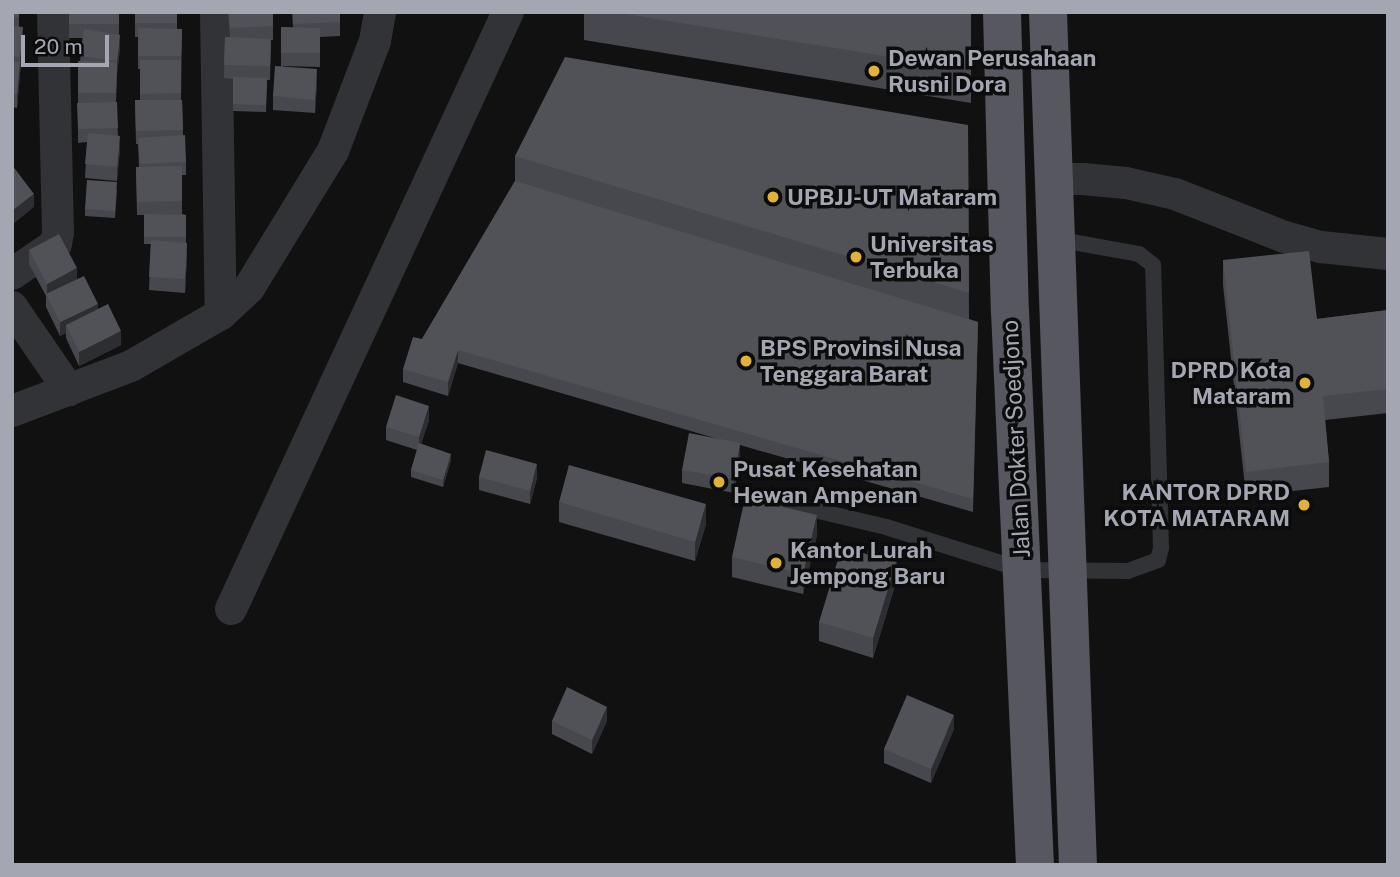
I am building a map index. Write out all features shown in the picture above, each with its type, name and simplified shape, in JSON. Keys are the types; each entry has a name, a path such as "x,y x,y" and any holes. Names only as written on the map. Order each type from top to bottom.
{"highway":[{"name":"Jalan Dokter Soedjono","path":"1002,12 1010,311 1035,865"},
{"name":"Jalan Dokter Soedjono","path":"1048,12 1078,865"}],"street":[{"path":"12,274 55,244 58,233 54,12"},
{"path":"216,12 221,314"},
{"path":"12,411 131,366 221,314 249,288 261,273 333,151 375,41 380,12"},
{"path":"231,609 508,12"},
{"path":"1054,180 1083,178 1126,183 1175,194 1284,237 1321,247 1388,254"},
{"path":"12,307 69,390"}],"lane":[{"path":"755,496 886,527 1023,570 1128,571 1146,567 1157,560 1161,548 1153,265 1139,254 1055,239"}],"building":[{"path":"12,12 19,12 19,17 12,17"},
{"path":"69,12 119,12 119,24 69,24"},
{"path":"135,12 177,12 177,23 135,23"},
{"path":"229,12 273,12 273,26 230,28"},
{"path":"293,12 340,12 340,22 293,24"},
{"path":"613,12 971,12 971,70"},
{"path":"12,26 23,27 20,57 12,56"},
{"path":"281,27 320,28 320,53 281,53"},
{"path":"138,28 182,29 181,56 138,56"},
{"path":"84,29 120,35 117,61 80,56"},
{"path":"225,37 271,39 270,66 224,65"},
{"name":"Universitas Terbuka","path":"565,57 968,125 969,293 515,156"},
{"path":"140,60 181,60 181,93 140,94"},
{"path":"78,61 117,62 116,93 78,93"},
{"path":"12,62 20,62 17,94 12,94"},
{"path":"275,66 317,69 315,100 273,96"},
{"path":"233,77 267,78 266,105 233,104"},
{"path":"135,100 182,100 183,130 136,131"},
{"path":"117,102 118,128 78,129 77,103"},
{"path":"88,133 120,136 117,167 85,164"},
{"path":"185,135 186,162 140,164 138,138"},
{"path":"12,165 34,194 12,211"},
{"path":"182,166 182,201 137,202 136,167"},
{"path":"87,180 117,182 115,211 85,209"},
{"path":"515,181 978,322 973,499 458,350 448,382 403,369 413,337 422,339"},
{"path":"144,214 186,215 186,237 144,237"},
{"path":"59,234 77,268 47,284 29,250"},
{"path":"151,240 187,243 185,279 149,277"},
{"path":"1309,251 1317,319 1388,310 1388,389 1323,396 1329,462 1246,472 1223,260"},
{"path":"84,276 98,304 60,322 46,294"},
{"path":"108,304 121,331 79,352 66,325"},
{"path":"396,395 429,406 419,437 386,427"},
{"path":"689,433 740,443 734,479 682,470"},
{"path":"419,443 451,454 443,480 411,470"},
{"path":"486,450 537,464 530,491 479,477"},
{"path":"569,465 706,504 695,542 559,502"},
{"path":"745,498 817,515 803,574 732,557"},
{"path":"843,543 897,559 873,638 819,622"},
{"path":"567,687 607,707 592,740 552,721"},
{"path":"907,695 954,715 931,769 884,749"}],"place":[{"name":"Dewan Perusahaan Rusni Dora","path":"874,71"},
{"name":"UPBJJ-UT Mataram","path":"773,197"},
{"name":"Universitas Terbuka","path":"856,257"},
{"name":"BPS Provinsi Nusa Tenggara Barat","path":"746,361"},
{"name":"DPRD Kota Mataram","path":"1305,383"},
{"name":"Pusat Kesehatan Hewan Ampenan","path":"719,482"},
{"name":"KANTOR DPRD KOTA MATARAM","path":"1304,505"},
{"name":"Kantor Lurah Jempong Baru","path":"776,563"}]}
